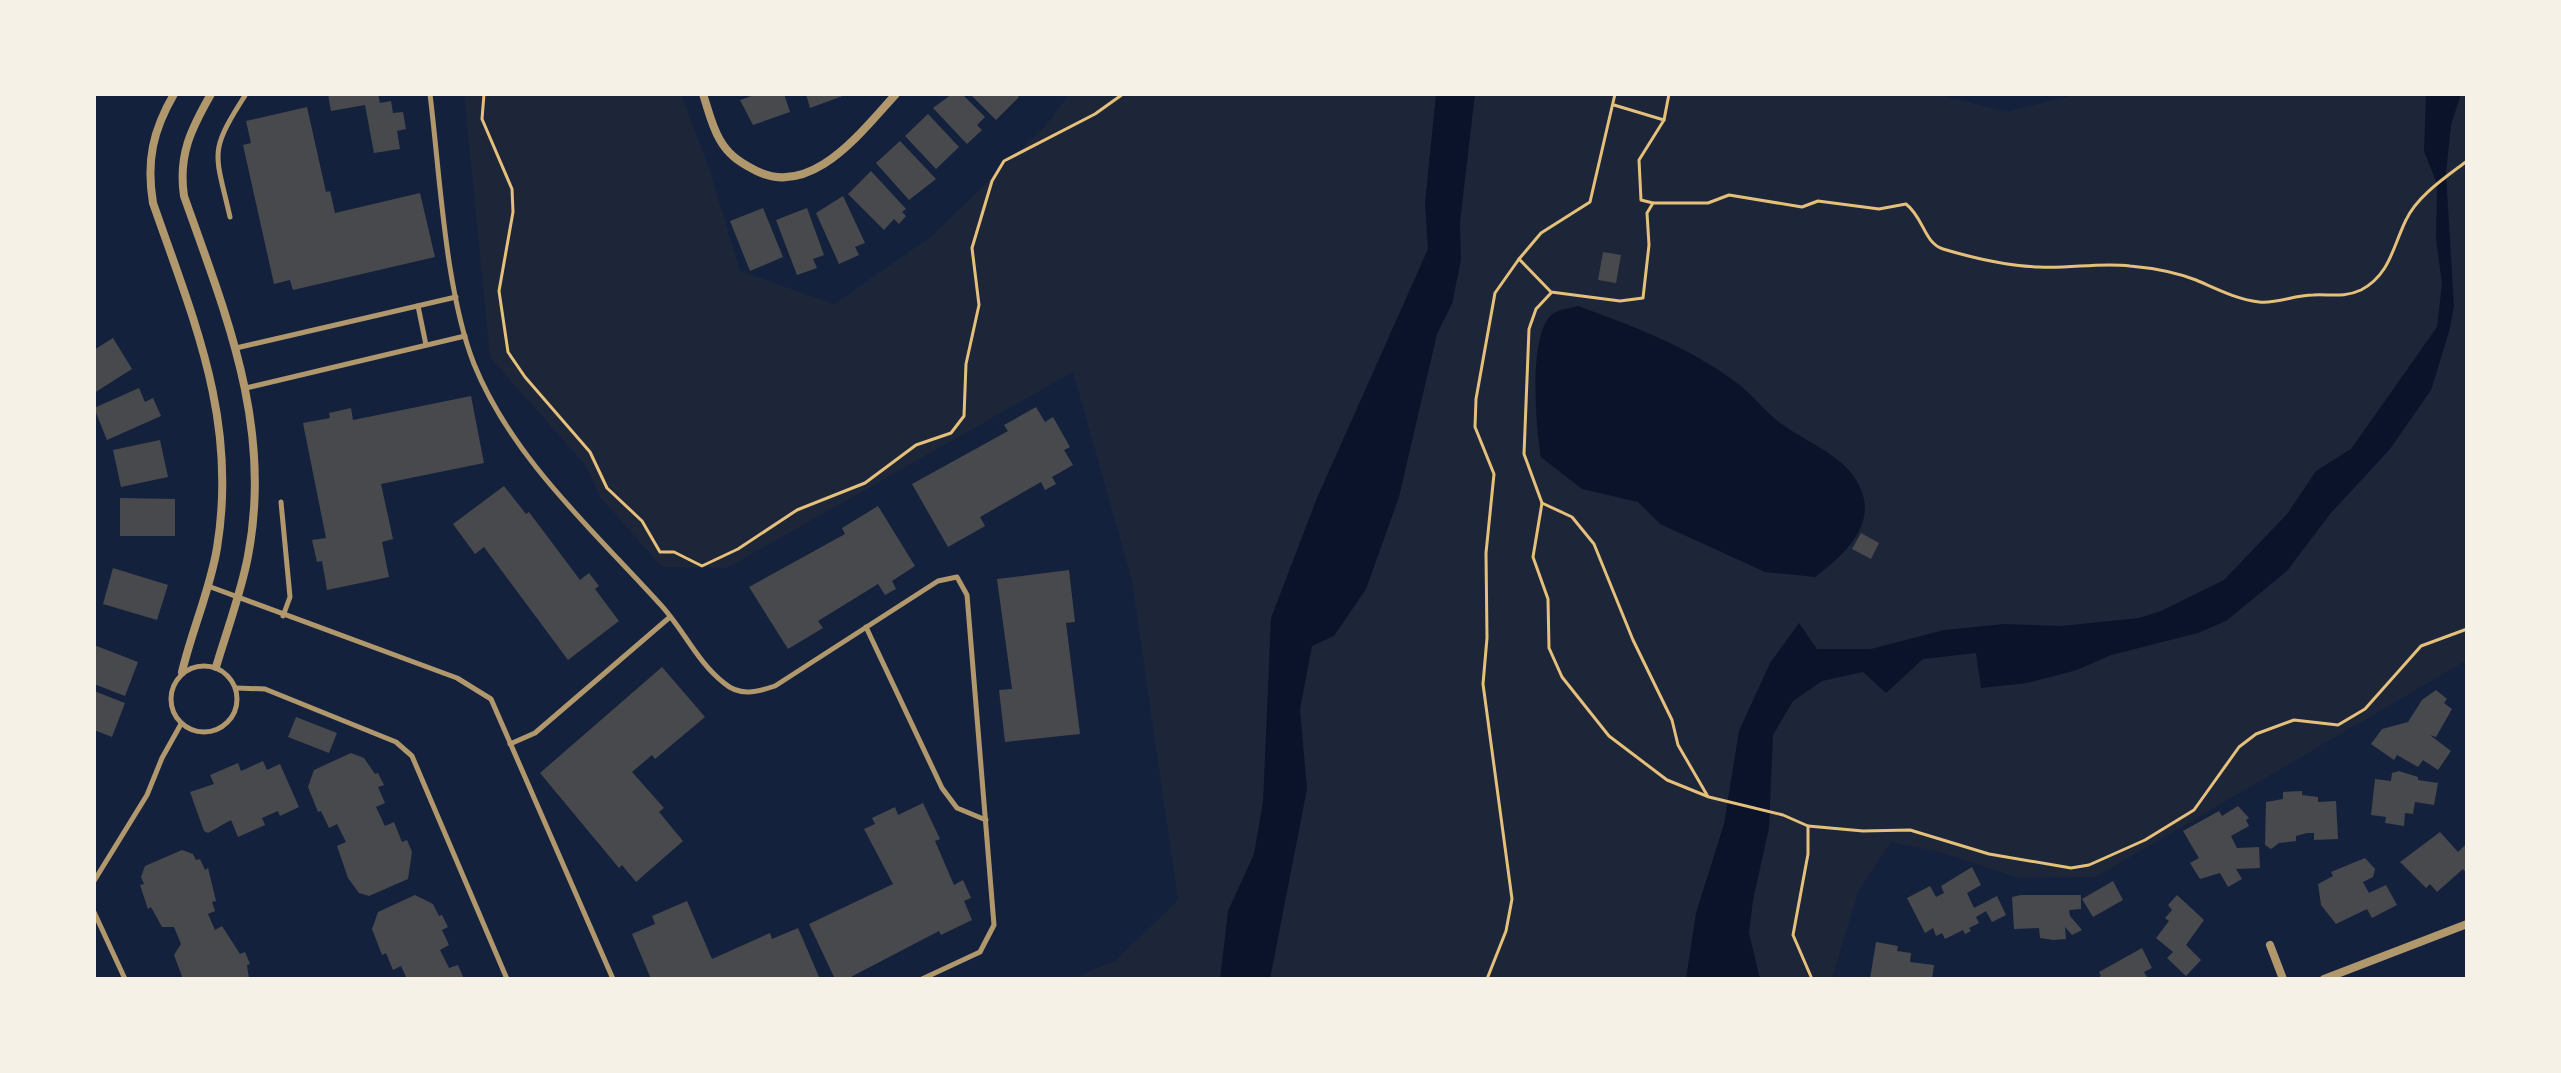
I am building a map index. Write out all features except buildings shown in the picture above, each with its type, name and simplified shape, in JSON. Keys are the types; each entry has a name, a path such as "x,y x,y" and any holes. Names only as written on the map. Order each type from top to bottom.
{"street":[{"path":"174,94 151,145 149,179 153,203 213,382 222,440 218,536 208,586 182,672"},
{"path":"211,94 182,151 181,177 184,196 236,348 254,437 254,498 249,555 216,667"},
{"path":"703,94 719,139 732,157 763,175 803,177 847,147 896,94"},
{"path":"2324,979 2467,924"},
{"path":"2270,945 2283,979"}],"lane":[{"path":"230,217 215,151 222,131 246,94"},
{"path":"430,94 456,297 465,336 493,405 522,448 585,525 670,617 699,658 725,685 751,694 775,686 938,581 957,577 967,595 994,925 980,952 922,979"},
{"path":"236,348 456,297"},
{"path":"418,306 426,345"},
{"path":"246,388 465,336"},
{"path":"281,502 290,597 283,616"},
{"path":"208,586 457,678 491,699 613,979"},
{"path":"510,744 535,733 670,617"},
{"path":"866,627 942,788 957,808 987,821"},
{"path":"198,665 216,667 229,675 236,688 236,710 223,728 202,733 181,724 171,708 172,688 182,672 198,665"},
{"path":"236,688 265,689 396,742 412,756 507,979"},
{"path":"94,881 147,795 162,758 181,724"},
{"path":"94,912 125,979"}],"path":[{"path":"484,94 482,119 512,189 513,212 499,291 508,352 525,377 590,452 607,488 642,521 660,552 674,552 702,566 738,549 797,510 865,483 916,445 951,433 964,416 964,374 979,305 972,248 992,181 1004,161 1095,114 1123,94"},
{"path":"1487,979 1506,931 1512,899 1483,684 1487,638 1486,553 1494,474 1475,427 1476,399 1495,293 1541,233 1590,202 1615,94"},
{"path":"1669,94 1664,120 1639,160 1641,200 1653,203 1708,203 1729,195 1802,207 1818,201 1879,209 1906,204 1919,214 1928,239 1940,248 2041,268 2085,264 2162,269 2231,296 2272,303 2312,294 2334,297 2357,292 2372,283 2398,244 2406,219 2424,196 2467,161"},
{"path":"1614,105 1664,120"},
{"path":"1519,259 1551,292 1620,301 1643,298 1649,236 1647,213 1653,203"},
{"path":"1551,292 1536,309 1529,329 1524,454 1542,503 1533,557 1548,599 1549,648 1562,677 1589,713 1633,757 1667,780 1709,797 1783,815 1808,826 1863,831 1910,830 1989,854 2071,868 2089,865 2145,840 2194,810 2239,747 2256,734 2294,720 2338,725 2365,709 2421,646 2467,629"},
{"path":"1542,503 1572,517 1594,544 1633,640 1672,720 1678,745 1709,797"},
{"path":"1808,826 1808,854 1793,935 1812,979"}],"shaded area":[{"path":"464,94 681,94 709,168 740,271 834,304 932,236 1047,124 1069,94 1937,94 2006,112 2077,94 2467,94 2467,660 2096,877 2019,878 1936,851 1891,842 1858,892 1832,979 1071,979 1115,961 1178,900 1132,580 1073,372 727,568 662,567 600,497 586,466 490,357"},
{"path":"1436,94 1475,94 1460,222 1461,260 1452,304 1437,334 1399,497 1366,589 1334,636 1312,646 1300,709 1307,789 1270,979 1220,979 1228,911 1254,854 1263,802 1271,618 1317,498 1428,249 1425,203"},
{"path":"2426,94 2461,94 2451,125 2446,173 2454,306 2431,390 2390,449 2330,514 2287,571 2226,621 2198,633 2111,655 2077,670 2027,683 1981,688 1976,653 1923,659 1886,693 1863,672 1822,681 1793,701 1773,735 1769,828 1749,933 1760,979 1686,979 1696,913 1724,824 1739,731 1770,663 1799,623 1817,649 1871,649 1944,630 2004,624 2061,626 2139,618 2161,611 2224,580 2287,514 2316,471 2351,449 2437,327 2442,283 2436,239 2437,184 2424,151"},
{"path":"1578,306 1642,331 1703,360 1741,386 1780,423 1843,464 1859,486 1865,511 1858,534 1842,554 1815,577 1765,572 1660,524 1638,502 1582,489 1541,457 1536,380 1540,339 1545,323 1554,313"}]}
